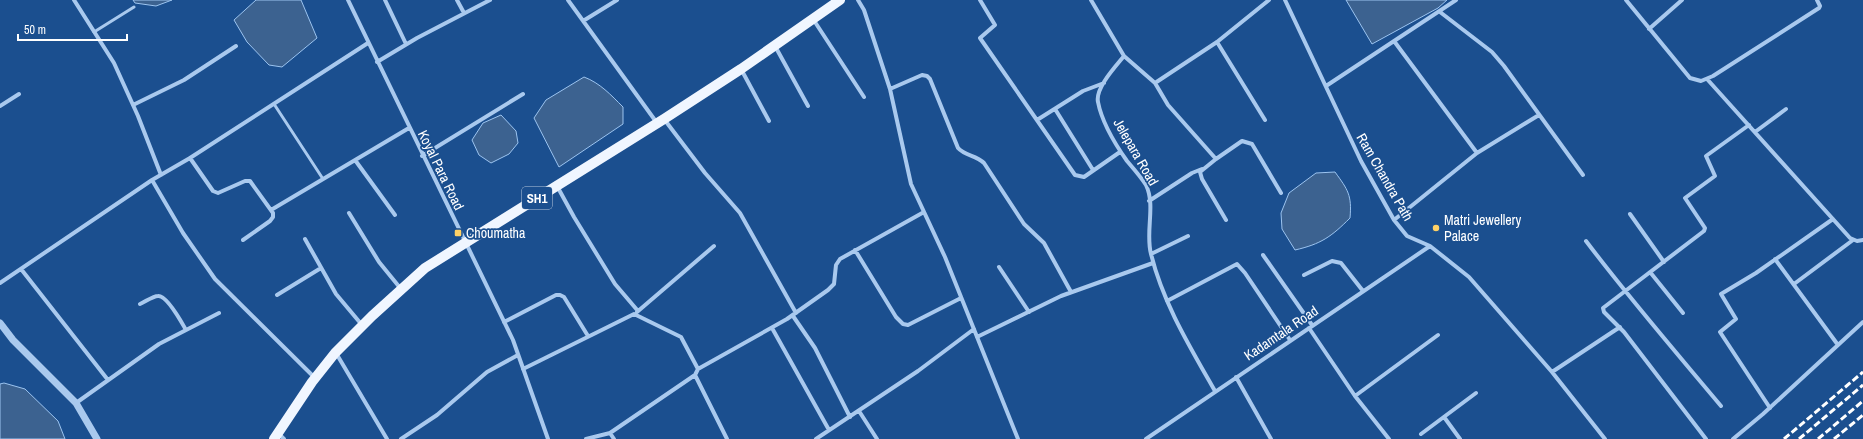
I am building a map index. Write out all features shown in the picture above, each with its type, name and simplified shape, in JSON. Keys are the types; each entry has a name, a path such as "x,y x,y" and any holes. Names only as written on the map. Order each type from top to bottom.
{"main road":[{"name":"SH1","path":"278,437 315,378 335,353 425,268 661,121 741,69 840,0"}],"street":[{"path":"74,0 114,63 133,105 161,175"},
{"name":"Koyal Para Road","path":"348,0 422,156 504,322 523,368 548,439"},
{"path":"385,0 406,44"},
{"path":"457,0 464,13"},
{"path":"377,62 406,44 490,0"},
{"path":"568,0 661,121 740,213 794,314 815,348 850,417"},
{"path":"583,21 617,0"},
{"path":"858,0 864,10 890,89 911,184 961,298 1018,439"},
{"path":"980,0 995,25 980,38 1075,175 1084,177 1120,152"},
{"path":"1091,0 1124,56 1154,83 1168,105 1216,159"},
{"path":"1154,83 1217,42 1269,0"},
{"name":"Ram Chandra Path","path":"1285,0 1360,161 1394,220 1407,236 1430,246 1469,277 1552,372 1604,439"},
{"path":"1326,86 1456,0"},
{"path":"1626,0 1690,78 1701,81 1707,79 1819,8 1820,6 1817,0"},
{"path":"1649,29 1682,0"},
{"path":"1440,12 1492,52 1504,66 1583,175"},
{"path":"813,19 864,97"},
{"path":"1394,41 1477,153"},
{"path":"1217,42 1265,120"},
{"path":"0,283 152,180 190,158 368,43"},
{"path":"775,45 808,106"},
{"path":"133,105 184,80 236,46"},
{"name":"Jelepara Road","path":"1124,56 1099,89 1097,100 1110,134 1120,152 1146,185 1149,200 1148,240 1151,254 1167,301 1215,391"},
{"path":"741,69 769,121"},
{"path":"890,89 922,75 927,76 930,79 958,148 962,153 976,157 984,163 1024,224 1044,242 1072,292"},
{"path":"1707,79 1853,240"},
{"path":"1037,120 1083,91 1104,83"},
{"path":"0,106 19,94"},
{"path":"422,156 523,94"},
{"path":"1055,109 1094,170"},
{"path":"1755,132 1786,109"},
{"path":"1394,220 1477,153 1539,115"},
{"path":"1706,439 1620,327 1604,312 1603,308 1704,231 1705,228 1685,198 1715,176 1706,156 1748,125"},
{"path":"271,210 409,128"},
{"path":"1149,200 1192,173 1202,169 1242,141 1252,144 1281,193"},
{"path":"190,158 213,191 218,193 245,181 250,181 271,210 273,217 270,221 243,240"},
{"path":"355,160 395,215"},
{"path":"1202,169 1200,172 1202,180 1226,220"},
{"path":"152,180 183,233 215,279 315,378"},
{"path":"557,186 615,284 638,310"},
{"path":"586,439 610,433 695,376 698,369 772,328 794,314 834,284 836,265 840,259 924,212"},
{"path":"349,213 379,262 402,289"},
{"path":"1630,214 1664,262"},
{"path":"1770,408 1720,332 1736,319 1721,294 1756,273 1832,218"},
{"path":"1151,254 1188,236"},
{"path":"305,239 336,294 363,325"},
{"path":"1794,284 1853,240 1863,240"},
{"path":"1586,241 1624,291 1721,406"},
{"path":"523,368 634,314 714,246"},
{"name":"Kadamtala Road","path":"1146,439 1310,326 1430,246"},
{"path":"855,250 896,316 903,324 908,325 961,298"},
{"path":"1263,255 1355,396 1389,439"},
{"path":"1775,259 1838,345"},
{"path":"1304,274 1332,261 1337,261 1341,263 1363,291"},
{"path":"977,337 1072,292 1154,262"},
{"path":"1167,301 1237,264 1245,273 1290,340"},
{"path":"999,267 1029,312"},
{"path":"278,296 321,268"},
{"path":"21,269 108,380"},
{"path":"1650,272 1683,313"},
{"path":"504,322 556,295 560,295 564,297 588,336"},
{"path":"140,304 158,296 163,297 186,330"},
{"path":"76,403 159,344 219,313"},
{"path":"634,314 681,337 698,369"},
{"path":"1733,439 1770,408 1863,322"},
{"path":"0,323 12,340 76,403 97,439"},
{"path":"1552,372 1620,327"},
{"path":"772,328 829,430"},
{"path":"816,439 918,371 974,329"},
{"path":"1355,396 1438,335"},
{"path":"335,353 387,439"},
{"path":"401,439 437,415 487,372 518,356"},
{"path":"695,376 727,439"},
{"path":"1236,377 1271,439"},
{"path":"1421,434 1476,393"},
{"path":"858,411 877,439"},
{"path":"1444,417 1460,439"},
{"path":"610,433 614,439"},
{"path":"1153,434 1157,439"}],"lane":[{"path":"94,32 134,7"},
{"path":"274,104 322,179"}],"water":[{"path":"133,0 172,0 156,6 135,3"},
{"path":"256,0 301,0 317,38 282,67 269,65 247,42 234,20"},
{"path":"1346,0 1447,0 1438,8 1372,44"},
{"path":"584,77 600,86 623,107 623,124 559,167 534,118 546,100"},
{"path":"501,115 516,131 518,143 509,154 491,163 479,155 472,140 483,123"},
{"path":"1335,172 1350,198 1350,218 1325,239 1295,250 1282,229 1281,213 1289,193 1316,173"},
{"path":"4,383 25,389 58,421 65,439 0,439 0,384"}],"railway":[{"path":"1784,439 1863,372"},
{"path":"1799,439 1863,385"},
{"path":"1818,439 1863,401"},
{"path":"1834,439 1863,415"}],"place":[{"name":"Matri Jewellery Palace","path":"1436,228"},
{"name":"Choumatha","path":"458,233"}]}
